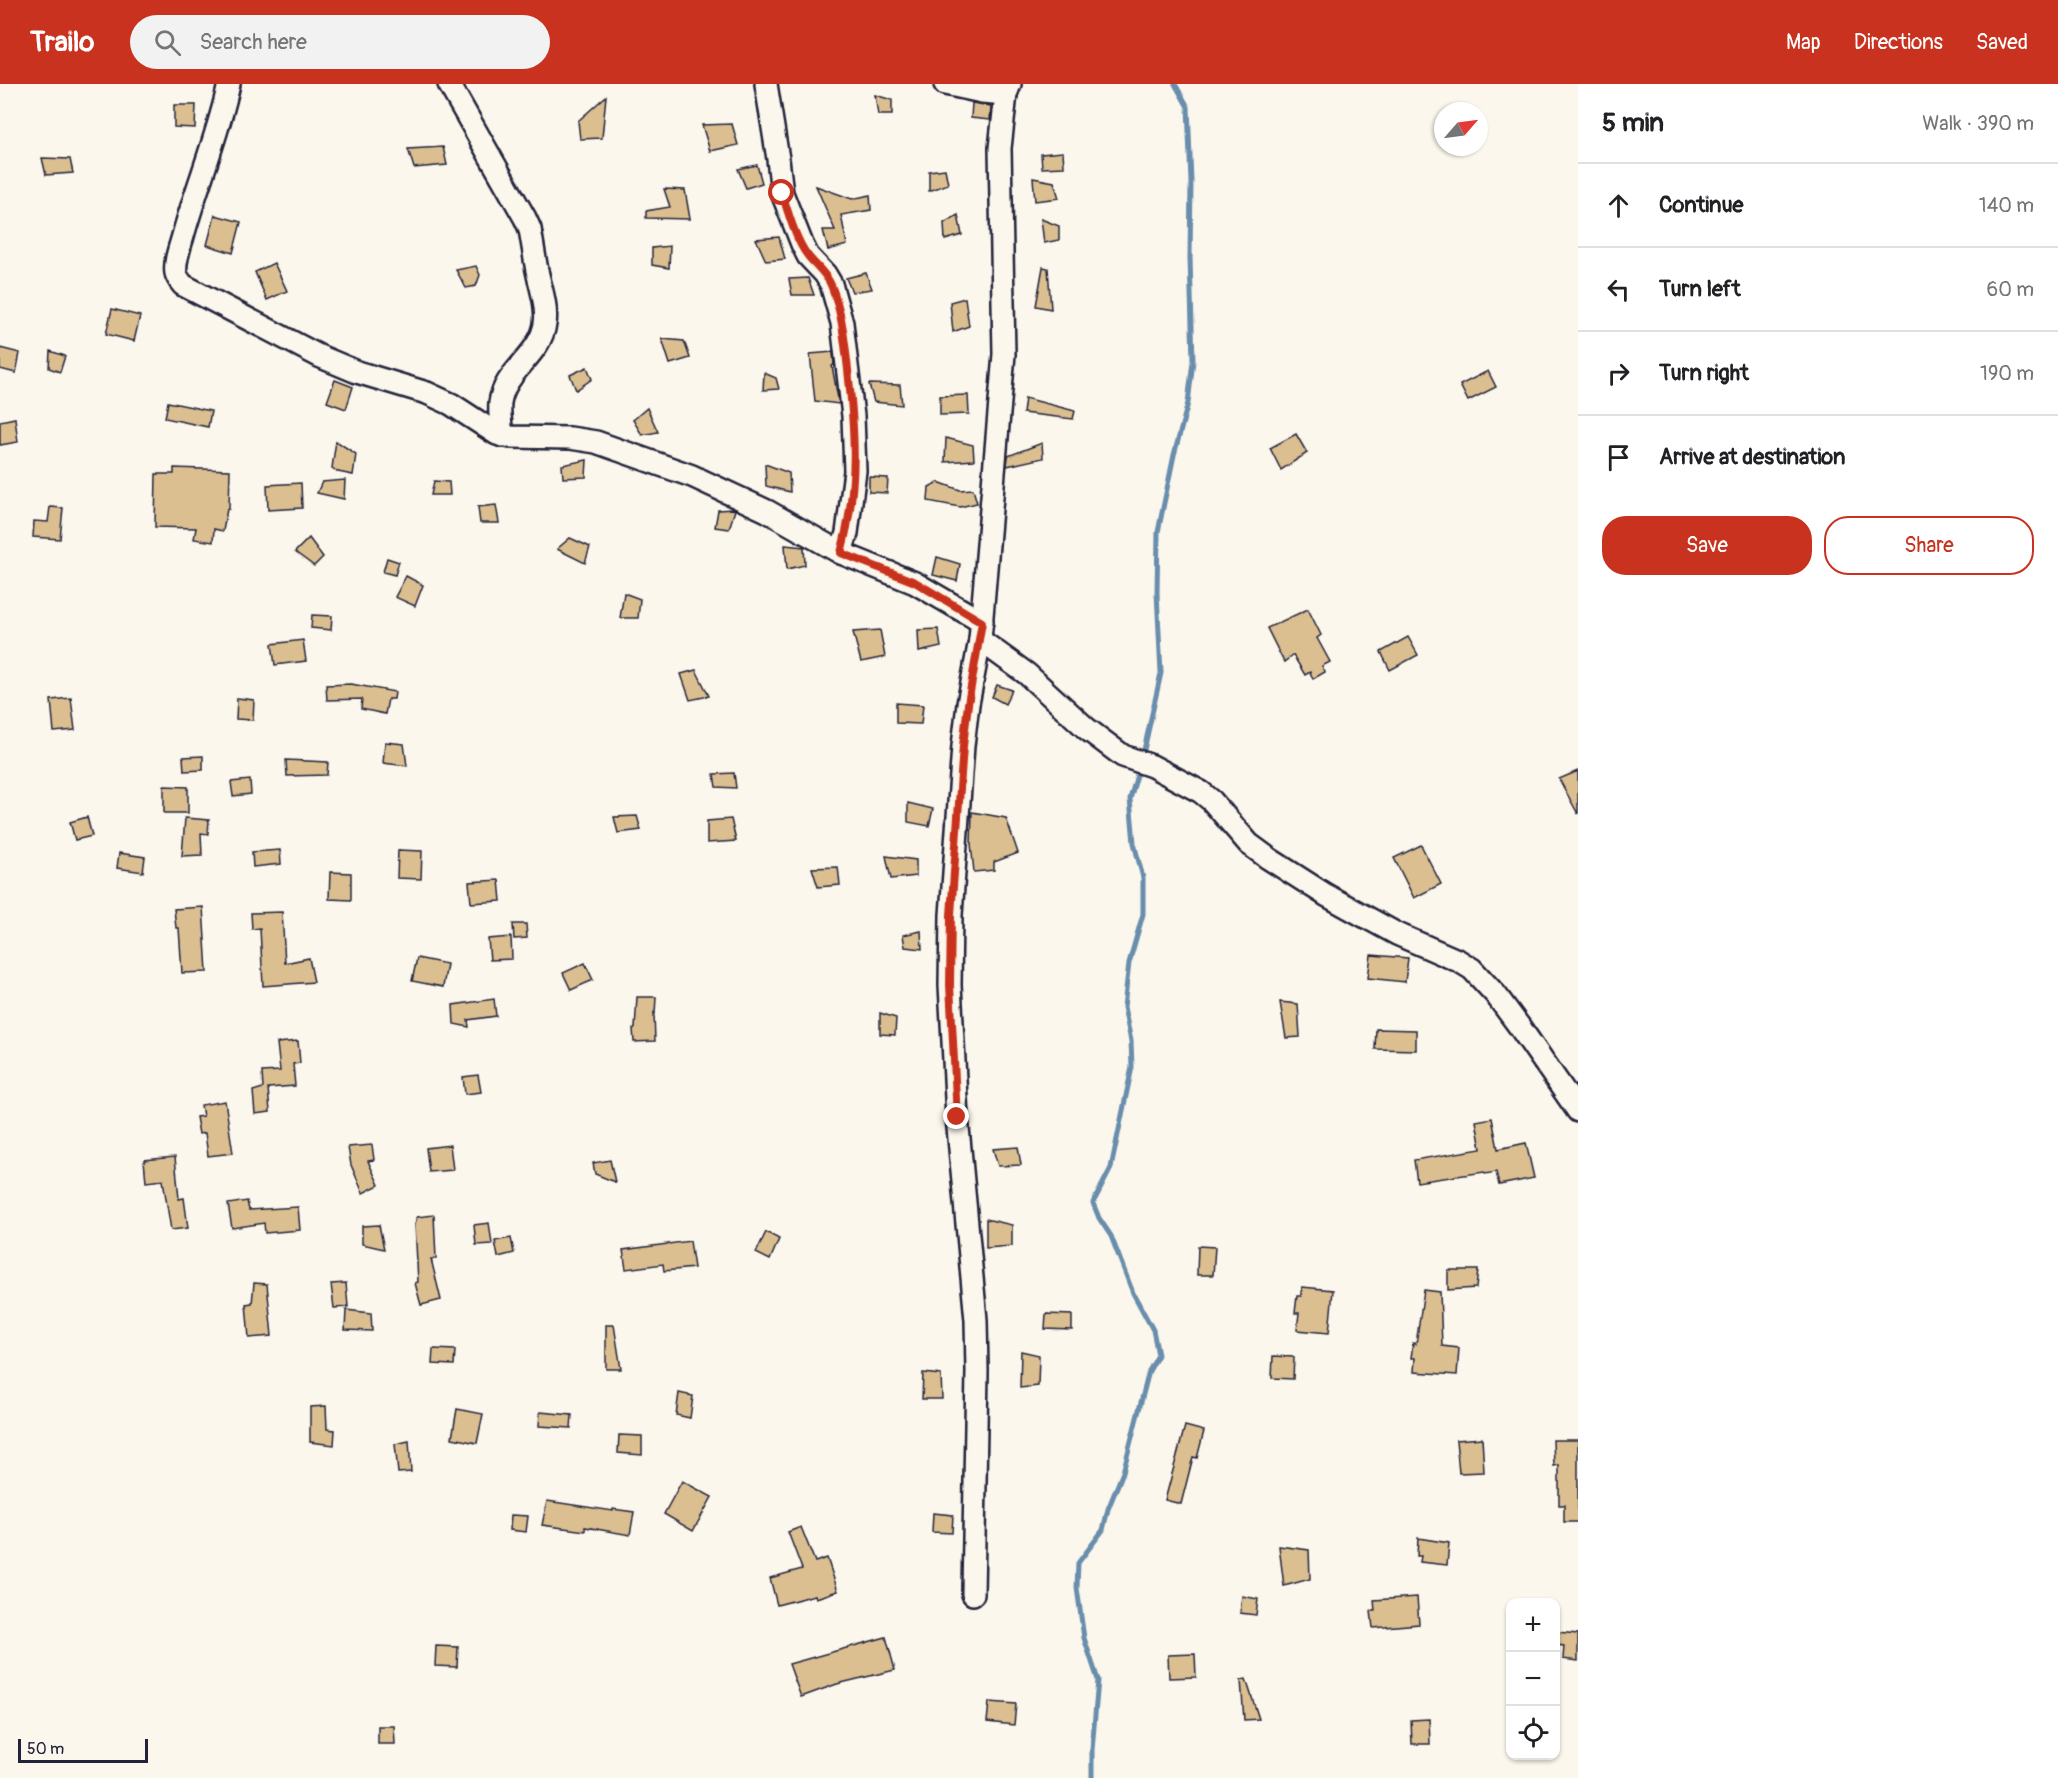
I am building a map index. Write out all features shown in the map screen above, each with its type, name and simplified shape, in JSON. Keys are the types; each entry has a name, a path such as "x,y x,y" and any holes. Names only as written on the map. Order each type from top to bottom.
{"street":[{"path":"229,84 213,144 193,200 175,271 178,280 183,285 319,356 357,372 427,393 451,404 502,436 570,438 617,448 692,476 807,532 841,553 915,582 981,631 1087,729 1123,756 1152,766 1202,792 1249,844 1308,884 1397,934 1472,969 1513,1018 1578,1111"},
{"path":"449,84 530,229 545,310 545,325 540,338 529,356 511,375 504,389 500,404 502,436"},
{"path":"766,84 782,193 808,256 831,284 842,323 853,416 855,471 847,533 841,553"},
{"path":"945,84 982,92 1008,89 999,158 1004,354 981,631 963,746 951,915 950,985 956,1106 976,1320 973,1594"}],"building":[{"path":"875,95 892,100 892,115 878,115"},
{"path":"606,96 602,138 580,139 578,121"},
{"path":"972,103 991,106 990,120 971,118"},
{"path":"174,105 196,105 195,128 174,127"},
{"path":"732,124 738,145 710,151 702,125"},
{"path":"443,147 447,165 414,168 408,149"},
{"path":"1063,152 1064,167 1042,168 1041,154"},
{"path":"42,158 70,159 73,173 46,175"},
{"path":"757,165 762,183 746,188 738,169"},
{"path":"945,169 948,184 929,191 929,171"},
{"path":"1033,178 1054,182 1059,198 1035,201"},
{"path":"816,186 852,199 870,195 871,210 841,215 847,245 828,250 823,230 835,230"},
{"path":"664,189 685,190 690,219 646,218 646,211 670,207"},
{"path":"215,215 241,222 233,253 207,245"},
{"path":"958,215 962,235 945,240 944,223"},
{"path":"1041,219 1059,226 1059,240 1044,243"},
{"path":"779,237 785,259 766,261 756,239"},
{"path":"670,246 669,268 652,265 652,248"},
{"path":"274,263 287,291 267,300 255,272"},
{"path":"476,266 480,275 476,286 466,288 456,270"},
{"path":"1043,267 1048,268 1051,309 1036,306"},
{"path":"866,273 872,289 852,292 846,278"},
{"path":"808,278 814,295 792,295 789,279"},
{"path":"965,298 969,326 953,332 950,302"},
{"path":"112,309 140,316 134,341 106,334"},
{"path":"662,339 684,341 690,358 670,364"},
{"path":"0,348 20,353 16,373 0,369"},
{"path":"50,351 65,356 60,372 49,368"},
{"path":"833,352 834,365 832,366 839,404 815,401 810,354"},
{"path":"587,367 592,379 576,390 570,375"},
{"path":"1488,371 1496,387 1468,401 1460,385"},
{"path":"764,373 776,378 779,389 763,390"},
{"path":"335,380 353,387 346,409 327,402"},
{"path":"869,384 900,385 902,405 874,402"},
{"path":"968,395 969,414 940,415 940,396"},
{"path":"1025,398 1075,411 1073,419 1023,413"},
{"path":"168,402 211,411 208,427 165,418"},
{"path":"647,408 658,432 642,435 633,420"},
{"path":"15,418 18,442 0,445 0,421"},
{"path":"1296,434 1307,453 1281,470 1270,448"},
{"path":"946,438 973,445 974,460 945,462"},
{"path":"336,441 356,454 353,475 338,472 332,468"},
{"path":"1042,443 1043,458 1007,466 1008,456"},
{"path":"587,460 586,477 563,478 562,465"},
{"path":"765,464 789,473 790,492 766,486"},
{"path":"174,468 230,470 229,509 227,509 223,531 214,529 213,542 194,539 196,528 155,527 156,474 174,474"},
{"path":"869,477 888,478 887,493 869,492"},
{"path":"345,480 344,499 317,493 322,482"},
{"path":"434,481 449,482 450,495 431,495"},
{"path":"938,482 960,490 973,489 977,503 960,507 928,501 929,487"},
{"path":"301,483 302,508 268,510 267,485"},
{"path":"496,505 499,523 480,523 478,507"},
{"path":"50,507 63,508 60,539 33,537 34,521 48,522"},
{"path":"718,510 735,510 729,529 715,527"},
{"path":"309,538 323,557 314,566 295,552"},
{"path":"570,538 590,547 585,563 557,549"},
{"path":"785,545 804,547 805,565 787,569"},
{"path":"937,557 960,564 957,581 933,575"},
{"path":"387,558 399,562 395,575 383,572"},
{"path":"406,576 423,585 415,606 395,597"},
{"path":"624,593 640,599 638,618 620,618"},
{"path":"1308,609 1321,635 1317,638 1330,662 1322,666 1325,672 1313,679 1310,672 1305,675 1293,655 1284,662 1267,628"},
{"path":"312,615 332,616 331,630 311,628"},
{"path":"938,629 941,647 919,652 918,630"},
{"path":"880,630 885,657 861,662 853,632"},
{"path":"1408,637 1418,655 1390,670 1381,652"},
{"path":"303,640 306,661 275,665 272,644"},
{"path":"696,670 709,696 690,700 681,674"},
{"path":"351,684 395,692 394,699 388,699 385,714 361,709 362,699 327,700 326,685"},
{"path":"997,685 1012,690 1005,704 992,697"},
{"path":"71,698 75,730 54,732 51,700"},
{"path":"237,698 254,700 253,720 236,719"},
{"path":"896,703 923,705 921,724 896,723"},
{"path":"385,742 404,744 407,766 383,763"},
{"path":"203,756 203,770 184,771 183,757"},
{"path":"286,760 328,762 327,775 287,776"},
{"path":"1578,771 1578,814 1559,779"},
{"path":"734,773 736,788 716,787 714,774"},
{"path":"250,780 251,794 233,796 231,782"},
{"path":"164,786 188,787 188,813 164,813"},
{"path":"908,803 933,809 929,826 908,822"},
{"path":"972,812 1006,818 1018,853 994,862 994,870 974,872 971,844"},
{"path":"637,816 641,830 618,833 614,817"},
{"path":"87,817 92,836 75,840 70,822"},
{"path":"185,818 209,820 208,834 201,833 202,855 182,856"},
{"path":"731,819 736,841 707,843 707,821"},
{"path":"1421,845 1441,884 1414,898 1394,858"},
{"path":"280,850 281,864 253,867 252,852"},
{"path":"398,850 422,851 421,879 397,878"},
{"path":"119,853 145,857 143,872 117,868"},
{"path":"886,856 916,860 916,876 891,879"},
{"path":"838,867 840,885 818,887 812,868"},
{"path":"330,872 351,873 351,900 329,899"},
{"path":"499,880 501,901 471,903 469,882"},
{"path":"203,907 207,972 182,973 179,928 176,928 174,909"},
{"path":"282,912 285,963 309,958 314,982 263,986 260,928 252,929 251,913"},
{"path":"513,924 526,924 527,938 514,939"},
{"path":"921,931 922,949 905,947 903,935"},
{"path":"511,937 512,959 490,960 488,939"},
{"path":"1371,955 1408,958 1405,982 1368,978"},
{"path":"417,958 447,964 443,987 412,981"},
{"path":"585,963 593,980 571,990 563,973"},
{"path":"637,997 656,997 655,1041 634,1042 633,1029 635,1028"},
{"path":"494,999 496,1016 468,1020 469,1027 454,1024 453,1005"},
{"path":"1280,1002 1298,1004 1300,1037 1286,1038"},
{"path":"880,1013 896,1018 895,1035 880,1034"},
{"path":"1376,1029 1416,1030 1416,1050 1375,1049"},
{"path":"298,1041 300,1063 293,1064 295,1086 268,1088 270,1112 255,1114 253,1091 263,1088 262,1072 280,1071 277,1043"},
{"path":"478,1075 481,1092 465,1094 463,1077"},
{"path":"225,1101 233,1153 208,1156 205,1133 199,1134 196,1117 203,1116 201,1105"},
{"path":"1492,1118 1498,1149 1526,1143 1534,1178 1499,1185 1496,1172 1485,1174 1484,1172 1417,1182 1414,1160 1481,1149 1476,1121"},
{"path":"372,1145 374,1160 368,1161 379,1185 363,1193 351,1165 348,1147"},
{"path":"450,1145 453,1170 429,1172 426,1148"},
{"path":"1018,1147 1021,1165 998,1166 993,1149"},
{"path":"175,1157 179,1199 184,1198 188,1228 171,1230 163,1180 146,1182 144,1160"},
{"path":"610,1160 615,1182 595,1174 593,1163"},
{"path":"247,1201 249,1210 298,1207 300,1230 265,1233 264,1223 232,1228 228,1204"},
{"path":"434,1215 436,1259 431,1259 441,1300 421,1305 415,1283 418,1282 415,1224 417,1217"},
{"path":"986,1219 1012,1225 1012,1246 986,1248"},
{"path":"489,1223 492,1244 476,1245 474,1225"},
{"path":"379,1225 384,1249 362,1244 362,1226"},
{"path":"766,1232 779,1239 770,1260 756,1253"},
{"path":"511,1238 514,1253 498,1257 495,1241"},
{"path":"690,1241 694,1268 664,1271 663,1264 626,1269 623,1250"},
{"path":"1198,1246 1215,1247 1213,1275 1197,1275"},
{"path":"1448,1270 1478,1270 1476,1288 1448,1290"},
{"path":"254,1283 267,1284 272,1336 249,1338 246,1304 252,1303"},
{"path":"346,1283 348,1307 334,1308 331,1284"},
{"path":"1302,1287 1333,1290 1329,1333 1297,1330 1299,1313 1295,1313 1297,1296 1301,1296"},
{"path":"1424,1290 1440,1292 1442,1346 1459,1348 1457,1375 1414,1372 1415,1358 1411,1358 1413,1343 1416,1344"},
{"path":"346,1310 371,1313 372,1331 345,1330"},
{"path":"1046,1314 1072,1315 1072,1330 1045,1329"},
{"path":"606,1325 614,1325 621,1369 606,1369"},
{"path":"433,1349 455,1350 454,1365 432,1364"},
{"path":"1021,1351 1039,1355 1038,1386 1020,1388"},
{"path":"1273,1356 1294,1357 1293,1379 1272,1378"},
{"path":"923,1373 941,1375 942,1399 922,1399"},
{"path":"679,1393 693,1396 690,1418 676,1415"},
{"path":"326,1406 327,1429 335,1430 334,1445 310,1442 310,1407"},
{"path":"457,1409 483,1414 477,1443 452,1438"},
{"path":"540,1412 572,1415 571,1428 539,1426"},
{"path":"1185,1426 1204,1431 1197,1458 1193,1457 1181,1504 1165,1500"},
{"path":"619,1435 642,1436 642,1455 618,1453"},
{"path":"1482,1438 1484,1472 1459,1473 1456,1440"},
{"path":"1553,1440 1578,1440 1578,1522 1564,1522 1564,1505 1559,1505 1559,1465 1554,1466"},
{"path":"409,1441 411,1472 398,1473 395,1444"},
{"path":"682,1481 712,1497 693,1531 664,1514"},
{"path":"547,1501 634,1512 630,1535 585,1527 585,1531 542,1525"},
{"path":"933,1513 953,1515 952,1533 932,1532"},
{"path":"511,1515 528,1516 526,1532 510,1530"},
{"path":"801,1527 815,1562 827,1558 838,1591 816,1598 815,1595 777,1605 770,1578 802,1569 788,1532"},
{"path":"1418,1538 1449,1543 1447,1565 1420,1562 1421,1556 1417,1556"},
{"path":"1279,1546 1309,1550 1310,1579 1284,1586"},
{"path":"1242,1596 1258,1599 1256,1615 1240,1613"},
{"path":"1417,1597 1419,1624 1373,1628 1371,1611 1375,1611 1374,1600"},
{"path":"1560,1632 1578,1634 1578,1661 1563,1659 1564,1646 1560,1646"},
{"path":"886,1637 895,1670 837,1684 801,1697 789,1664"},
{"path":"436,1646 458,1647 457,1667 435,1666"},
{"path":"1195,1654 1196,1677 1169,1678 1168,1655"},
{"path":"1246,1679 1259,1719 1244,1720 1241,1680"},
{"path":"989,1702 1016,1704 1014,1725 987,1722"},
{"path":"1429,1719 1430,1744 1412,1744 1411,1720"},
{"path":"378,1726 394,1726 395,1744 378,1744"}],"waterway":[{"path":"1142,759 1161,673 1157,593 1158,532 1174,455 1188,403 1193,361 1188,107 1175,84"},
{"path":"1092,1778 1098,1680 1084,1638 1077,1588 1078,1563 1103,1530 1108,1509 1123,1472 1149,1371 1158,1355 1153,1330 1133,1293 1111,1236 1099,1218 1093,1203 1111,1168 1132,1067 1131,1041 1124,1007 1129,963 1143,914 1143,878 1134,843 1130,799 1139,768"}],"route":[{"path":"782,193 808,256 818,265 831,284 842,323 853,416 855,471 847,533 841,553 915,582 982,622 963,746 951,915 950,985 957,1117"}]}
